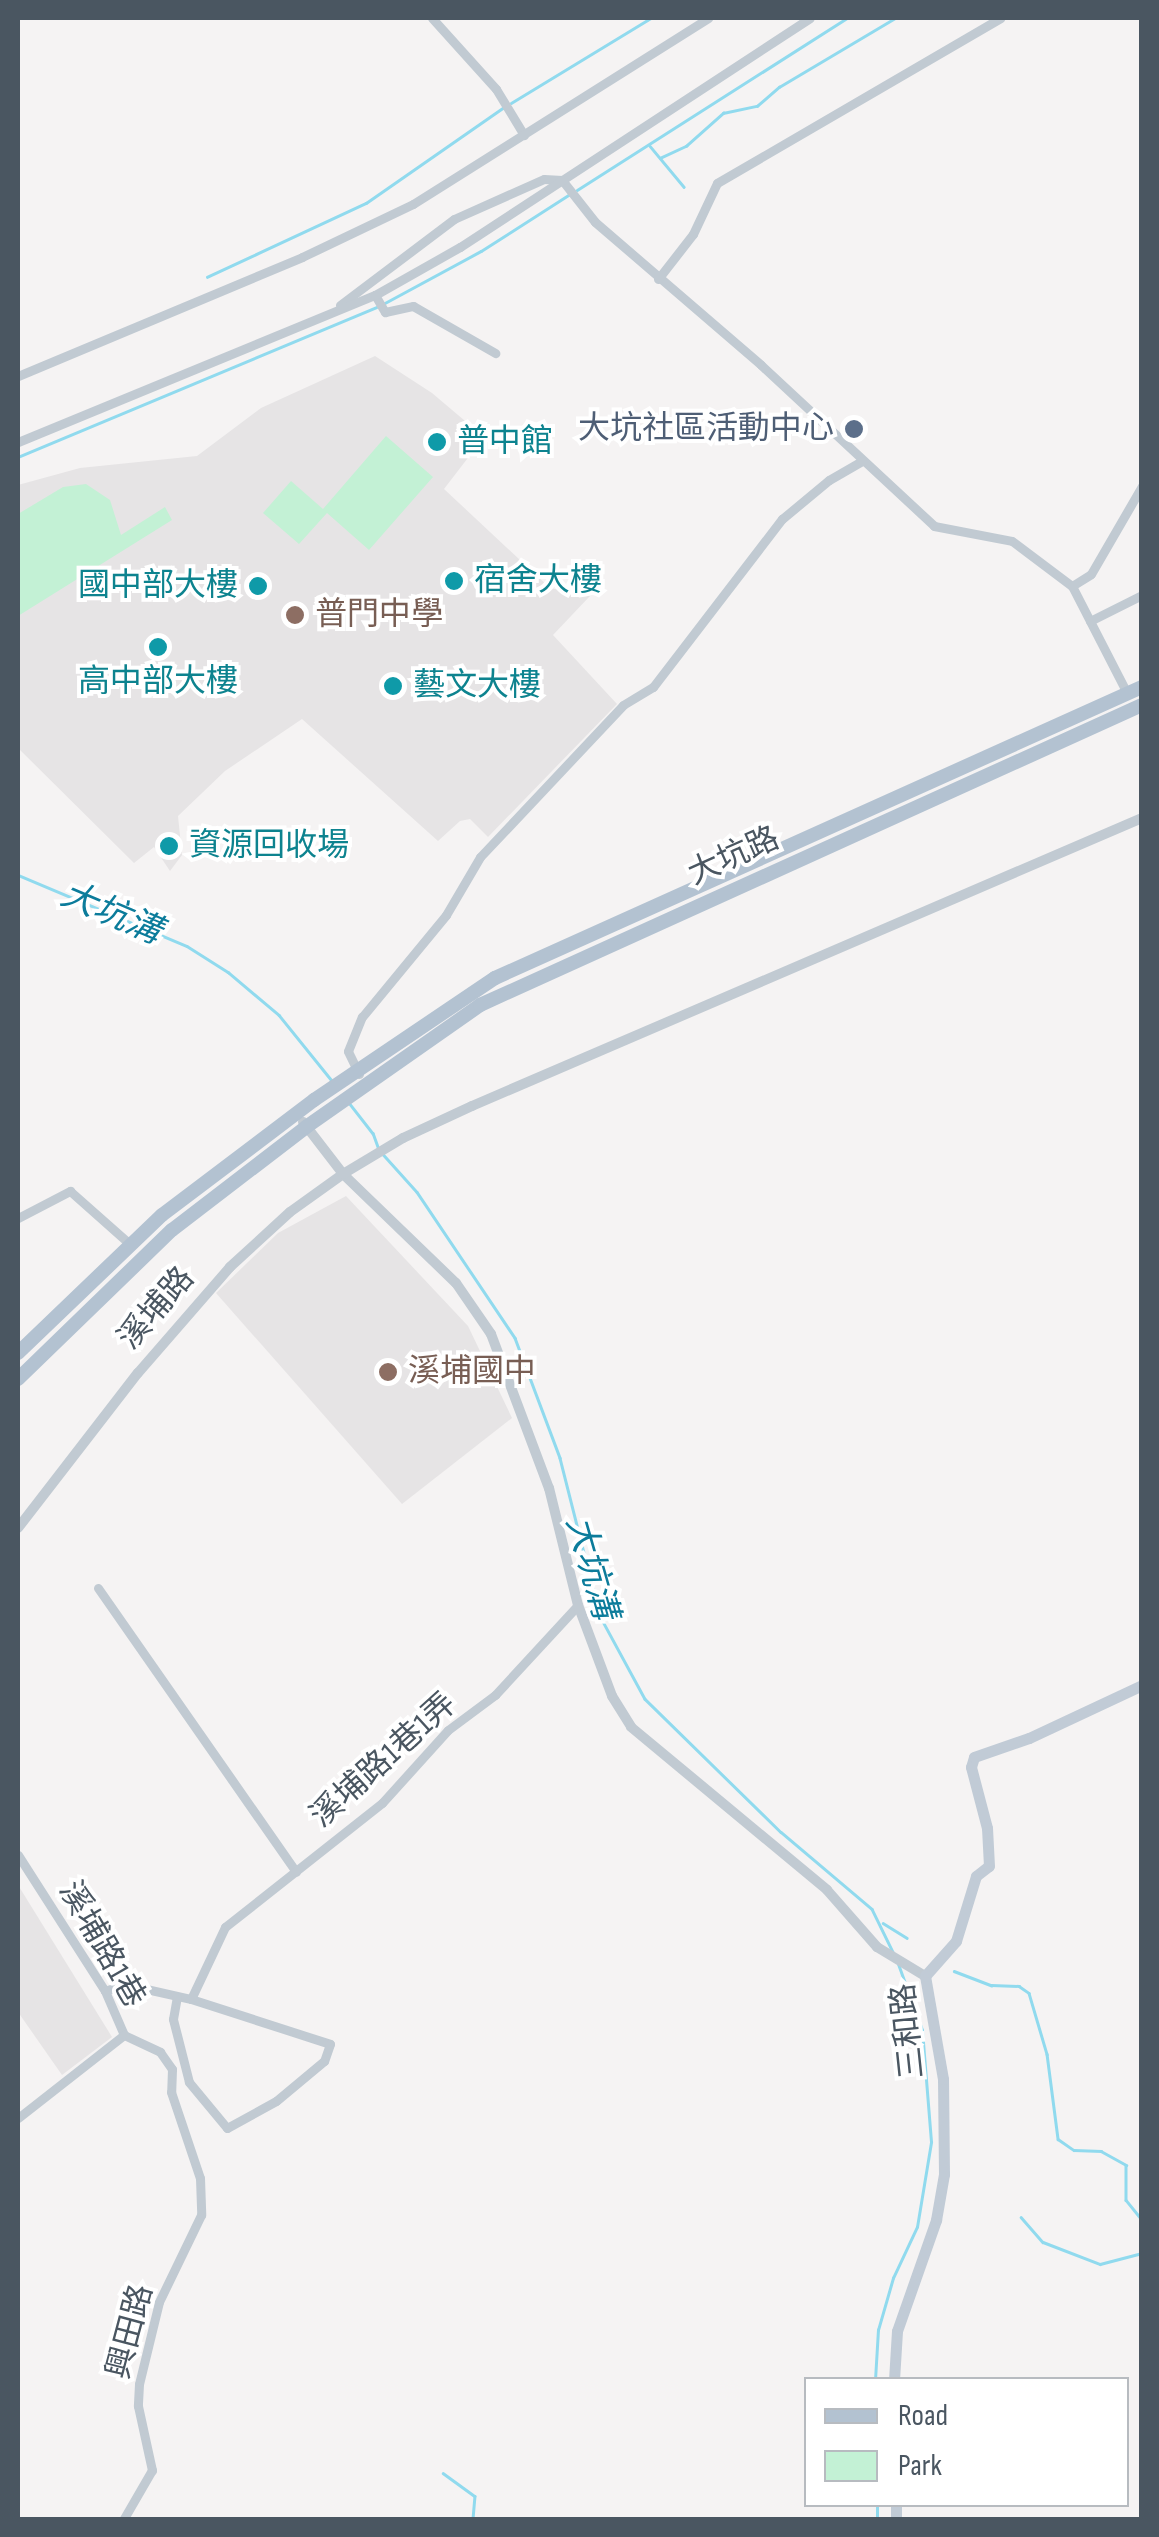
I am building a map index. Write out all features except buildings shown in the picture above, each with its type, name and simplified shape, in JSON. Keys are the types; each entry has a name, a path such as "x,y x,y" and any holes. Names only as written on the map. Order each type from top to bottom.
{"main road":[{"name":"大坑路","path":"314,1100 504,973 1134,690 1140,708 521,983 480,1005 323,1114"},
{"name":"溪埔路","path":"18,1353 130,1244 314,1100"},
{"name":"溪埔路","path":"18,1379 172,1230 323,1114"},
{"name":"三和路","path":"894,2377 897,2331 936,2220 944,2174 943,2079 924,1976 956,1941 976,1876 990,1866 987,1828 971,1780 974,1757 1029,1738 1142,1685"}],"street":[{"path":"432,18 496,89 524,135"},
{"path":"18,376 318,250 413,204 708,18"},
{"path":"18,442 375,295 460,248 810,18"},
{"path":"658,280 693,234 717,183 1000,18"},
{"path":"330,313 454,219 544,178 562,180"},
{"name":"大坑路","path":"562,180 595,222 760,365 934,526 1012,541 1072,586 1134,690"},
{"path":"375,295 385,312 414,306 495,352"},
{"path":"363,1087 353,1073 348,1051 362,1017 446,915 480,856 623,705 653,687 782,519 830,480 862,461"},
{"path":"1072,586 1091,574 1142,486"},
{"path":"1090,621 1142,595"},
{"name":"溪埔路","path":"18,1528 138,1373 230,1267 290,1212 343,1174 403,1138 1142,818"},
{"path":"296,1113 343,1174 456,1284 491,1334 549,1488 578,1604 612,1696 631,1727 827,1890 877,1946 924,1976"},
{"path":"18,1218 70,1191 130,1244"},
{"path":"98,1588 296,1872"},
{"name":"溪埔路1巷1弄","path":"191,1999 224,1928 382,1802 448,1730 495,1695 578,1604"},
{"name":"溪埔路1巷","path":"18,1854 105,1991 124,2035 160,2052 172,2069 171,2092 200,2178 201,2215"},
{"path":"105,1991 124,1984 191,1999 330,2044 324,2061 276,2101 227,2128 189,2082 173,2019 177,1997"},
{"path":"18,2118 124,2035"},
{"name":"興田路","path":"123,2520 152,2470 139,2395 159,2302 201,2215"}],"shaded area":[{"name":"普門中學","path":"375,356 432,393 484,437 444,489 550,588 590,596 553,635 617,704 488,837 470,819 460,821 438,841 302,719 225,771 178,816 182,855 170,871 154,847 134,863 18,748 18,485 80,468 197,456 261,408"},
{"name":"溪埔國中","path":"346,1196 468,1326 512,1418 402,1504 216,1293 278,1233"},
{"path":"18,1885 112,2037 62,2075 18,2012"}],"green space":[{"path":"386,436 433,477 369,550 327,513 299,544 263,513 291,481 323,509"},
{"path":"86,484 110,500 121,535 165,507 172,520 18,616 18,514 63,487"}],"waterway":[{"path":"511,103 651,18"},
{"path":"577,190 847,18"},
{"path":"660,158 686,146 723,113 757,106 779,87 895,18"},
{"path":"207,277 366,203 504,107"},
{"path":"650,146 684,187"},
{"path":"383,304 481,251 570,194"},
{"path":"18,457 376,307"},
{"name":"大坑溝","path":"18,875 187,946 228,972 279,1015 333,1082"},
{"name":"大坑溝","path":"350,1104 373,1133 378,1147"},
{"name":"大坑溝","path":"382,1153 417,1192 515,1338 560,1458 600,1616 645,1699 781,1832 872,1909 893,1952"},
{"path":"883,1923 907,1938"},
{"name":"大坑溝","path":"875,2377 878,2330 893,2278 917,2227 931,2142 922,2030 898,1964"},
{"path":"954,1971 991,1985 1019,1986 1029,1993 1047,2054 1058,2139 1074,2150 1101,2151 1126,2165 1126,2200 1142,2220"},
{"path":"1021,2217 1043,2242 1100,2264 1142,2253"},
{"path":"443,2473 475,2496 473,2520"},
{"name":"大坑溝","path":"877,2507 877,2520"}],"place":[{"name":"大坑社區活動中心","path":"854,429"},
{"name":"普中館","path":"437,442"},
{"name":"宿舍大樓","path":"454,581"},
{"name":"國中部大樓","path":"258,586"},
{"name":"普門中學","path":"295,615"},
{"name":"高中部大樓","path":"158,647"},
{"name":"藝文大樓","path":"393,686"},
{"name":"資源回收場","path":"169,846"},
{"name":"溪埔國中","path":"388,1372"}]}
